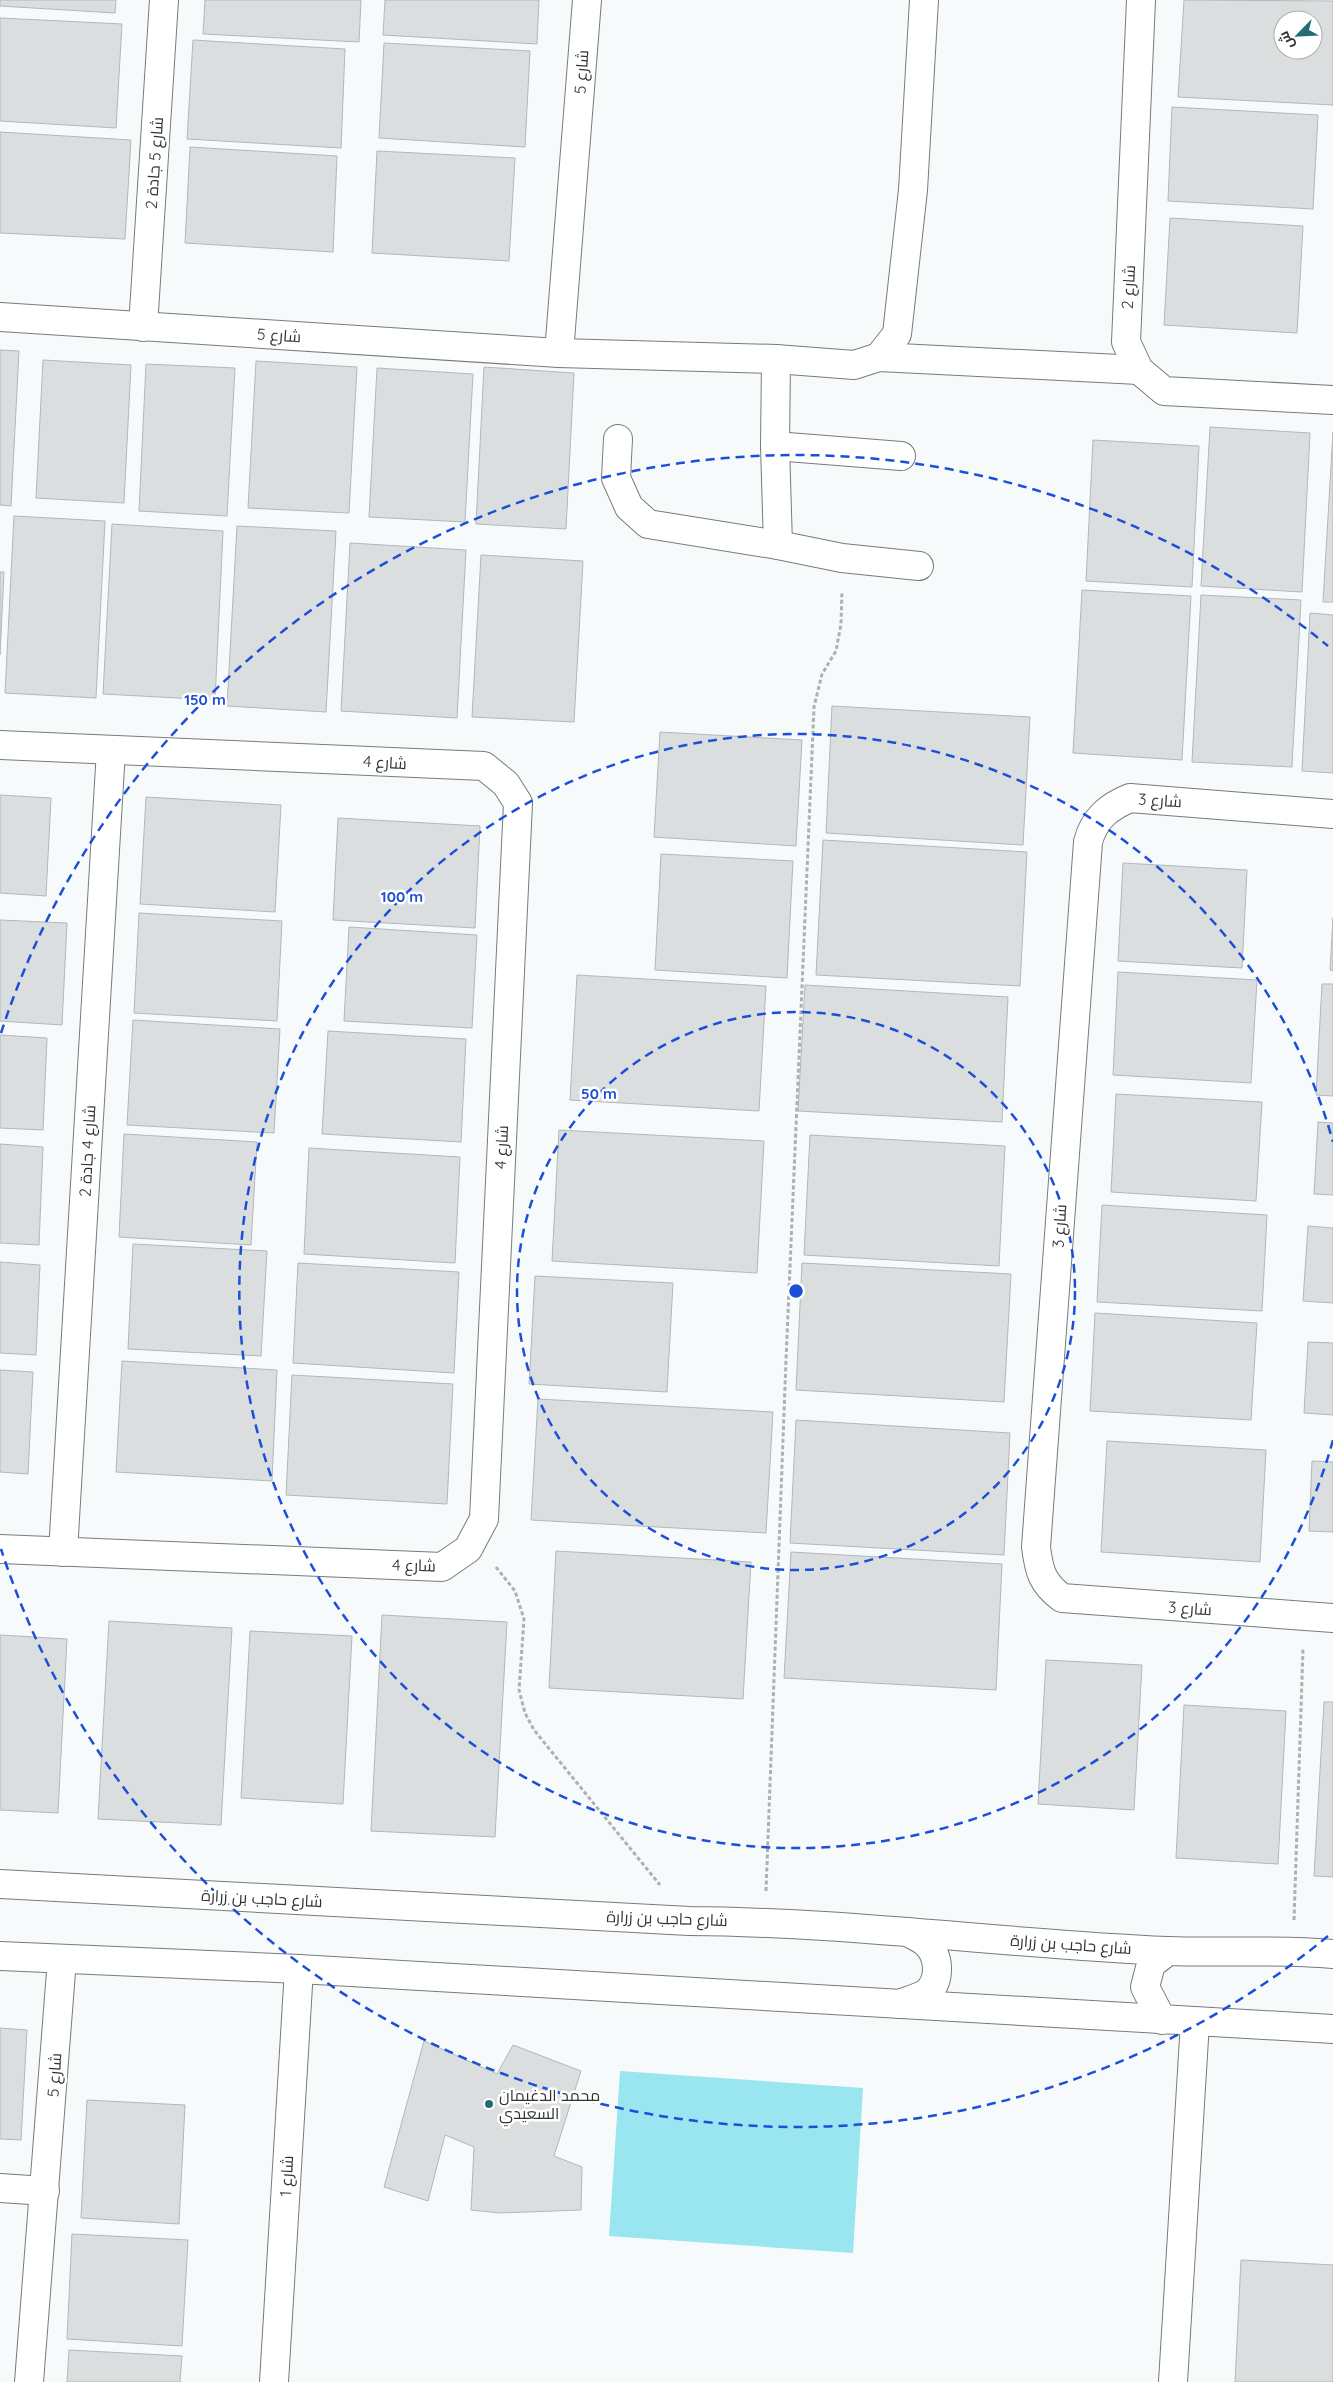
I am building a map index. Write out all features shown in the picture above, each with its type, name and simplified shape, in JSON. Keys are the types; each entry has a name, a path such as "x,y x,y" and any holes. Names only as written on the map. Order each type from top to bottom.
{"street":[{"name":"شارع 5 جادة 2","path":"143,327 164,0"},
{"name":"شارع 5","path":"559,353 587,0"},
{"path":"879,357 897,334 913,190 924,0"},
{"name":"شارع 2","path":"1142,0 1126,342 1138,370 1164,391 1333,400"},
{"name":"شارع 5","path":"0,317 559,353 776,359 854,365 879,357"},
{"path":"879,357 1138,370"},
{"path":"776,359 775,446 778,545"},
{"path":"618,439 616,478 629,507 648,524 778,545 842,558 919,566"},
{"path":"775,446 901,456"},
{"name":"شارع 4","path":"0,745 484,766 506,784 518,803 484,1519 468,1549 442,1567 0,1549"},
{"name":"شارع 4 جادة 2","path":"63,1552 111,750"},
{"name":"شارع 3","path":"1333,814 1130,798 1114,804 1100,816 1092,828 1088,842 1036,1547 1039,1571 1051,1589 1062,1598 1333,1618"},
{"name":"شارع حاجب بن زرارة","path":"0,1884 689,1920 765,1921 1168,1951 1293,1951 1333,1954"},
{"path":"898,2005 925,1994 936,1976 938,1964 928,1944 908,1932"},
{"path":"1162,2020 1146,1987 1151,1964 1168,1951"},
{"path":"0,1956 299,1969 1333,2029"},
{"name":"شارع 5","path":"29,2382 62,1959"},
{"name":"شارع 1","path":"274,2382 299,1969"},
{"path":"1173,2382 1195,2022"},
{"path":"0,2188 45,2190"}],"path":[{"path":"765,1921 786,1350 814,707 822,674 836,651 842,624 842,558"},
{"path":"468,1549 498,1569 515,1591 524,1619 519,1690 524,1713 534,1730 689,1920"},
{"path":"1293,1951 1304,1616"}],"shaded area":[{"path":"620,2071 863,2088 853,2253 609,2236"}],"building":[{"path":"0,0 116,0 115,13 0,6"},
{"path":"205,0 361,0 359,42 203,34"},
{"path":"385,0 539,0 537,44 383,35"},
{"path":"1184,0 1333,1 1333,105 1178,97"},
{"path":"0,18 122,24 116,128 0,121"},
{"path":"193,40 345,49 341,148 187,139"},
{"path":"384,43 530,51 525,147 379,138"},
{"path":"1172,107 1318,115 1313,209 1168,201"},
{"path":"0,132 131,140 125,239 0,233"},
{"path":"190,147 337,156 333,252 185,243"},
{"path":"377,151 515,158 509,261 372,253"},
{"path":"1170,218 1303,226 1297,333 1164,325"},
{"path":"0,350 19,351 11,506 0,505"},
{"path":"43,360 131,365 124,503 36,498"},
{"path":"256,361 357,367 349,513 248,508"},
{"path":"146,364 235,368 227,516 139,511"},
{"path":"484,367 574,373 566,529 476,524"},
{"path":"377,368 473,374 465,522 369,517"},
{"path":"1210,427 1310,433 1302,592 1201,586"},
{"path":"1333,432 1333,602 1323,602"},
{"path":"1093,440 1199,446 1192,587 1086,581"},
{"path":"14,516 105,521 96,698 5,693"},
{"path":"112,524 223,531 215,700 103,694"},
{"path":"237,526 336,531 326,712 227,706"},
{"path":"350,543 466,550 457,718 341,711"},
{"path":"481,555 583,561 574,722 472,717"},
{"path":"0,572 4,572 0,655"},
{"path":"1082,590 1191,596 1182,760 1073,753"},
{"path":"1201,595 1301,600 1292,767 1192,762"},
{"path":"1310,613 1333,615 1333,773 1302,771"},
{"path":"832,706 1030,717 1023,845 826,833"},
{"path":"660,732 802,740 796,846 654,837"},
{"path":"0,795 51,798 46,896 0,893"},
{"path":"146,797 281,805 275,912 140,904"},
{"path":"338,818 480,826 475,928 333,920"},
{"path":"823,840 1027,852 1020,986 816,975"},
{"path":"661,854 793,861 787,978 655,970"},
{"path":"1123,863 1247,870 1242,968 1118,961"},
{"path":"139,913 282,921 277,1021 134,1013"},
{"path":"1333,918 1333,971 1330,970"},
{"path":"0,920 67,923 62,1025 0,1021"},
{"path":"349,927 477,935 472,1028 344,1021"},
{"path":"1118,972 1257,980 1251,1083 1113,1075"},
{"path":"577,975 766,986 759,1111 570,1100"},
{"path":"1322,984 1333,984 1333,1096 1316,1095"},
{"path":"805,985 1008,997 1002,1122 798,1111"},
{"path":"133,1020 280,1029 274,1133 127,1125"},
{"path":"328,1031 466,1039 461,1142 322,1134"},
{"path":"0,1035 47,1038 43,1130 0,1128"},
{"path":"1116,1094 1262,1102 1256,1201 1111,1192"},
{"path":"1318,1122 1333,1123 1333,1195 1314,1194"},
{"path":"559,1130 764,1141 757,1273 552,1261"},
{"path":"124,1134 257,1142 251,1245 119,1237"},
{"path":"810,1135 1005,1146 999,1266 804,1255"},
{"path":"0,1144 43,1147 39,1245 0,1243"},
{"path":"309,1148 460,1157 455,1263 304,1254"},
{"path":"1102,1205 1267,1215 1262,1311 1097,1302"},
{"path":"1308,1226 1333,1228 1333,1303 1303,1301"},
{"path":"133,1244 267,1251 261,1356 128,1349"},
{"path":"0,1262 40,1265 36,1355 0,1353"},
{"path":"298,1263 459,1272 454,1373 293,1363"},
{"path":"802,1263 1011,1274 1004,1402 796,1390"},
{"path":"535,1276 673,1283 667,1392 529,1384"},
{"path":"1095,1313 1257,1323 1251,1420 1090,1411"},
{"path":"1308,1342 1333,1343 1333,1415 1304,1413"},
{"path":"122,1361 277,1370 272,1481 116,1472"},
{"path":"0,1370 33,1372 28,1474 0,1472"},
{"path":"292,1375 453,1384 447,1504 286,1495"},
{"path":"538,1399 773,1412 766,1533 531,1520"},
{"path":"796,1420 1010,1433 1004,1555 790,1543"},
{"path":"1107,1441 1266,1450 1260,1562 1101,1552"},
{"path":"1312,1461 1333,1462 1333,1532 1309,1531"},
{"path":"556,1551 751,1562 743,1699 549,1688"},
{"path":"791,1552 1002,1564 996,1690 784,1678"},
{"path":"382,1615 507,1622 495,1837 371,1831"},
{"path":"109,1621 232,1628 221,1825 98,1819"},
{"path":"250,1631 352,1636 343,1804 241,1798"},
{"path":"0,1635 67,1639 58,1813 0,1810"},
{"path":"1046,1660 1142,1665 1134,1810 1038,1804"},
{"path":"1324,1702 1333,1702 1333,1877 1314,1876"},
{"path":"1184,1705 1286,1711 1278,1864 1176,1858"},
{"path":"0,2028 27,2030 21,2140 0,2139"},
{"name":"محمد الدغيمان السعيدي","path":"424,2041 497,2074 513,2045 581,2071 554,2156 582,2167 581,2210 500,2213 471,2210 474,2147 445,2135 428,2201 384,2187"},
{"path":"87,2100 185,2105 179,2224 81,2218"},
{"path":"72,2234 188,2240 182,2346 67,2339"},
{"path":"1241,2260 1333,2265 1333,2382 1235,2382"},
{"path":"69,2350 182,2356 180,2382 67,2382"}],"place":[{"name":"محمد الدغيمان السعيدي","path":"489,2104"}]}
